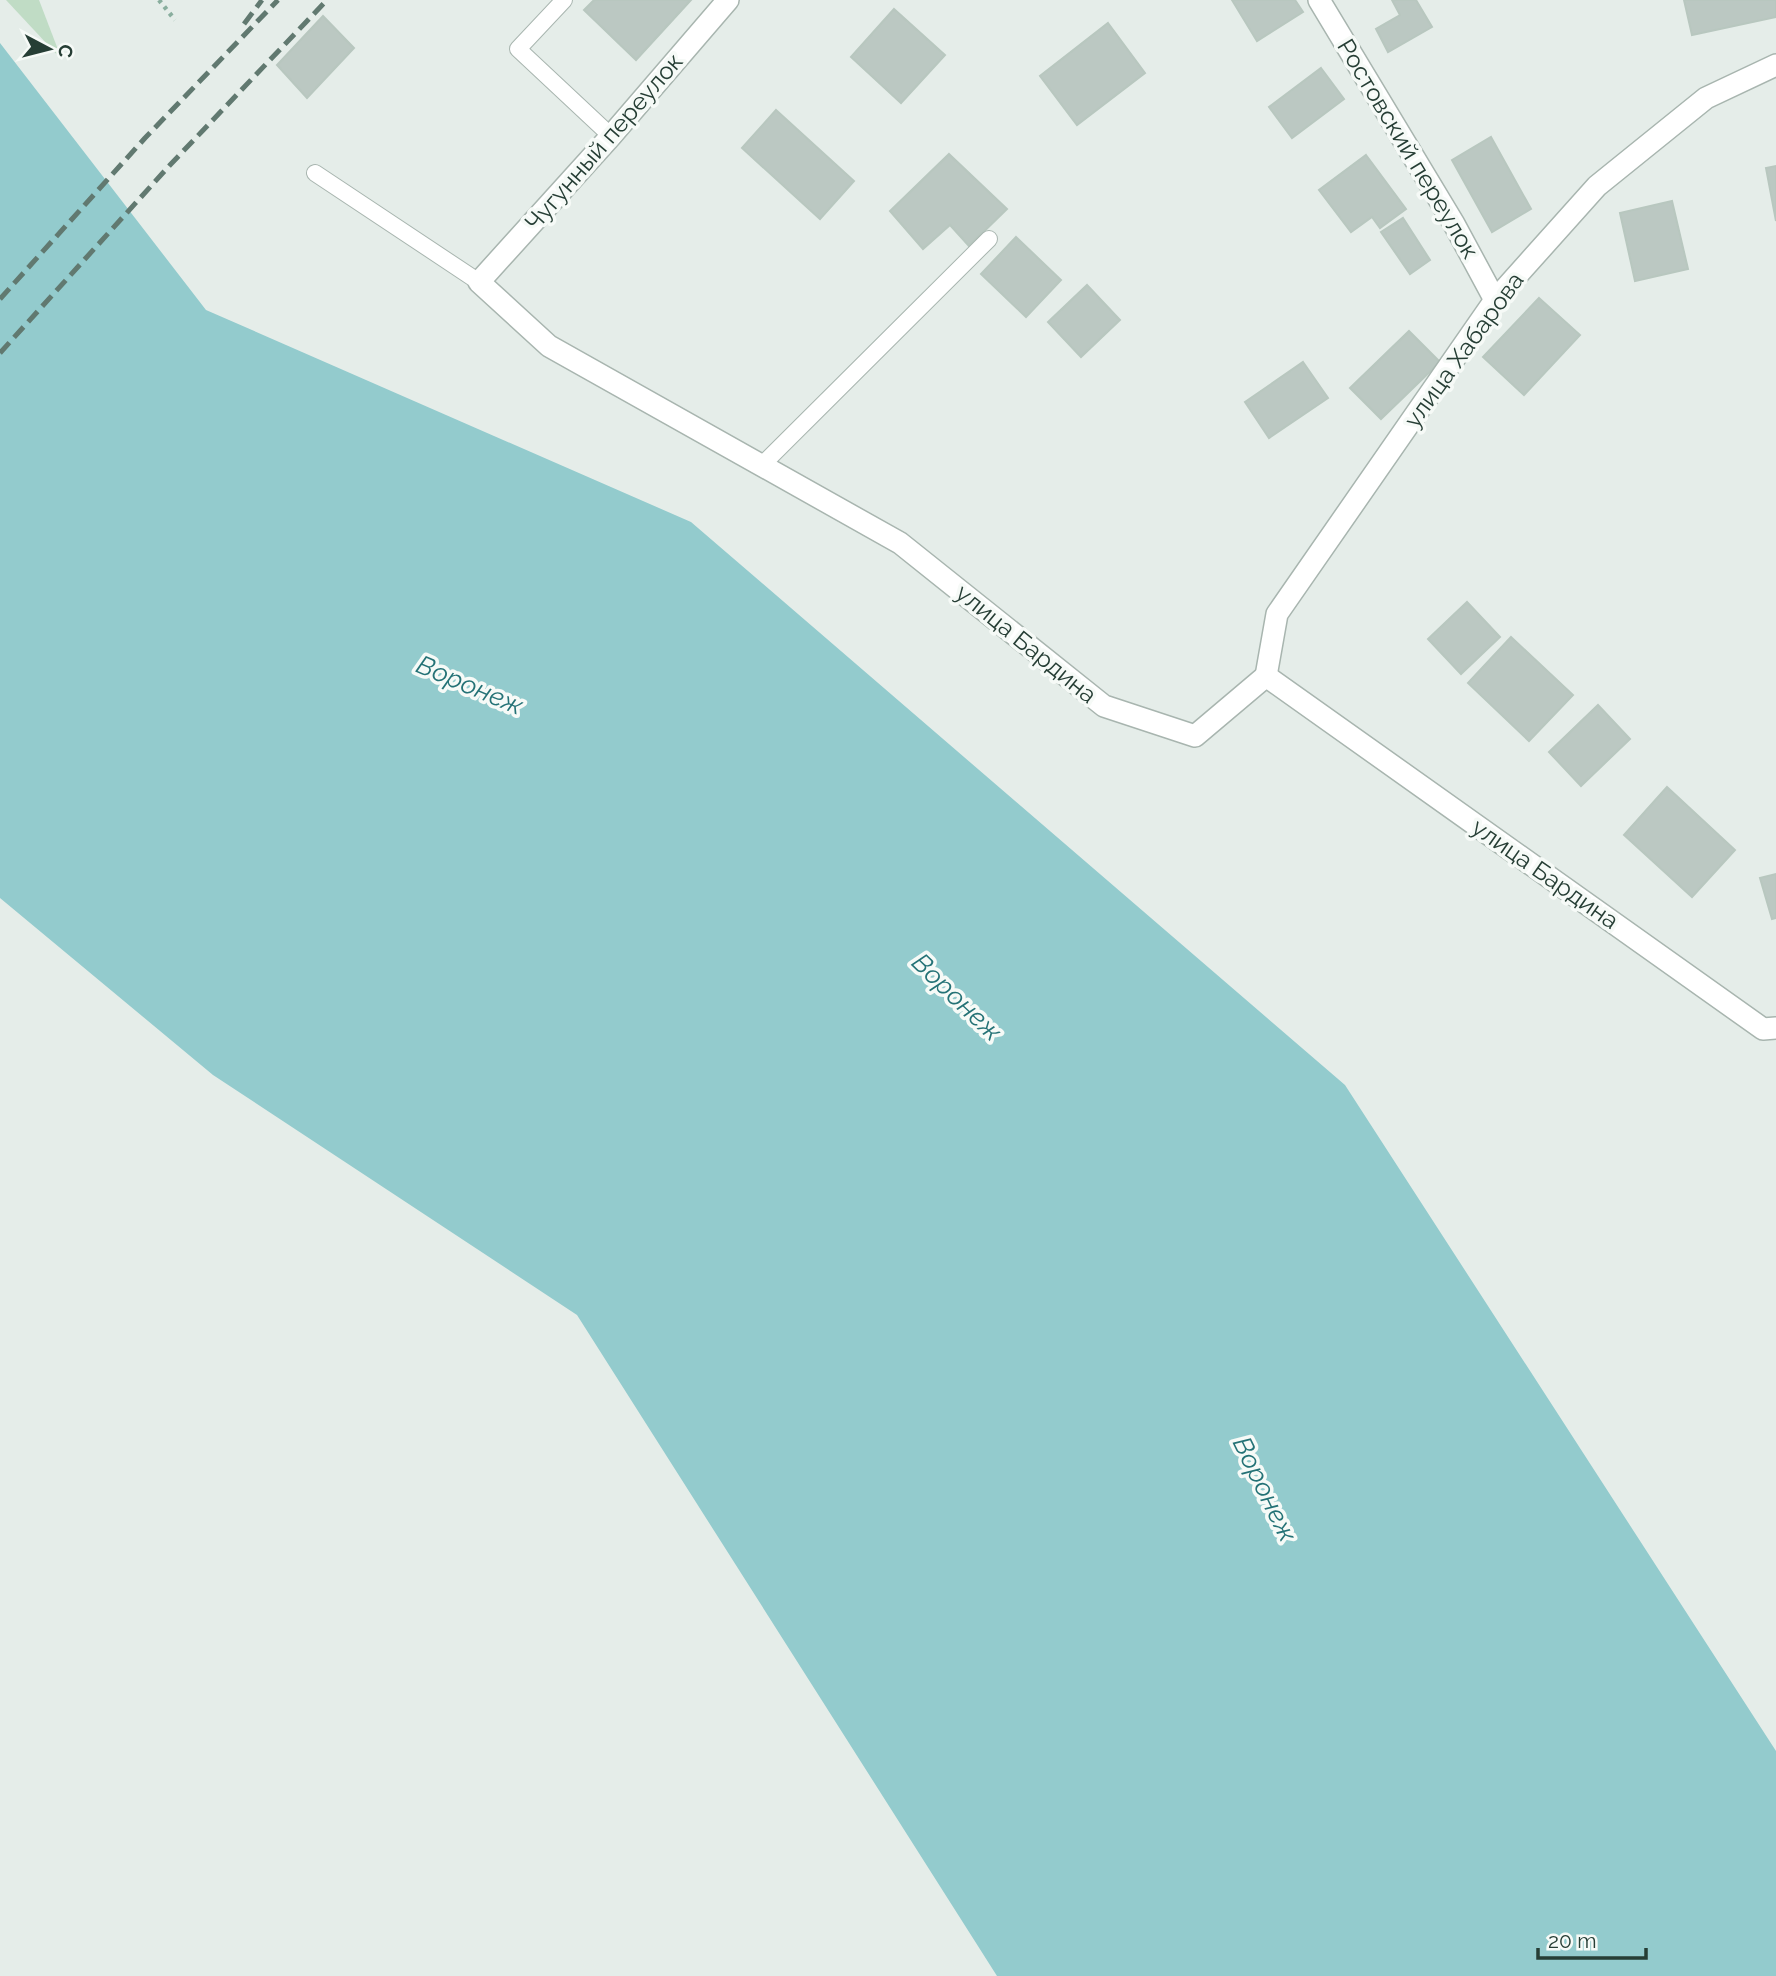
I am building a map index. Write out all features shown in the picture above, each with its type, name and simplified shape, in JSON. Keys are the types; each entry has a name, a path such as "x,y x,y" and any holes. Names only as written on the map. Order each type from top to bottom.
{"street":[{"name":"Чугунный переулок","path":"479,282 611,136 728,0"},
{"name":"Ростовский переулок","path":"1320,0 1454,223 1495,300"},
{"name":"улица Хабарова","path":"1266,676 1278,614 1495,300 1597,186 1706,97 1776,65"},
{"name":"улица Бардина","path":"479,282 549,346 900,543 1104,706 1195,736 1266,676 1763,1029 1776,1028"}],"lane":[{"path":"564,0 518,49 611,136"},
{"path":"315,173 479,282"},
{"path":"762,465 989,239"}],"path":[{"path":"159,0 175,20"}],"green space":[{"path":"6,0 39,0 62,60"}],"water":[{"name":"Воронеж","path":"0,43 206,310 691,522 1345,1085 1776,1751 1776,1976 997,1976 577,1315 213,1075 0,898"}],"building":[{"path":"594,0 691,0 636,60 584,10"},
{"path":"1232,0 1295,0 1303,12 1257,41"},
{"path":"1392,0 1416,0 1432,27 1388,52 1376,29 1400,15"},
{"path":"1684,0 1776,0 1776,17 1692,35"},
{"path":"894,9 945,55 901,103 851,57"},
{"path":"323,16 354,48 307,98 277,65"},
{"path":"1108,23 1145,73 1077,125 1040,76"},
{"path":"1321,68 1344,99 1292,138 1269,107"},
{"path":"776,110 854,181 820,219 742,148"},
{"path":"1491,137 1531,209 1492,232 1452,160"},
{"path":"949,154 1007,209 969,246 950,225 923,249 890,211"},
{"path":"1366,155 1406,209 1380,228 1372,217 1351,232 1319,190"},
{"path":"1776,166 1776,221 1766,168"},
{"path":"1672,201 1688,269 1635,281 1620,213"},
{"path":"1403,218 1430,260 1410,274 1381,232"},
{"path":"1016,237 1061,280 1026,317 981,274"},
{"path":"1087,285 1120,320 1081,357 1048,322"},
{"path":"1539,298 1580,335 1524,395 1483,357"},
{"path":"1409,331 1440,362 1381,419 1350,388"},
{"path":"1303,362 1328,398 1269,438 1245,402"},
{"path":"1467,602 1500,637 1461,674 1428,639"},
{"path":"1511,637 1573,695 1529,741 1468,683"},
{"path":"1598,705 1630,739 1581,786 1549,752"},
{"path":"1667,787 1735,850 1692,897 1624,835"},
{"path":"1776,874 1776,918 1772,919 1760,878"}],"railway":[{"path":"244,24 262,0"},
{"path":"0,299 145,138 278,0"},
{"path":"0,353 170,165 327,0"}]}
